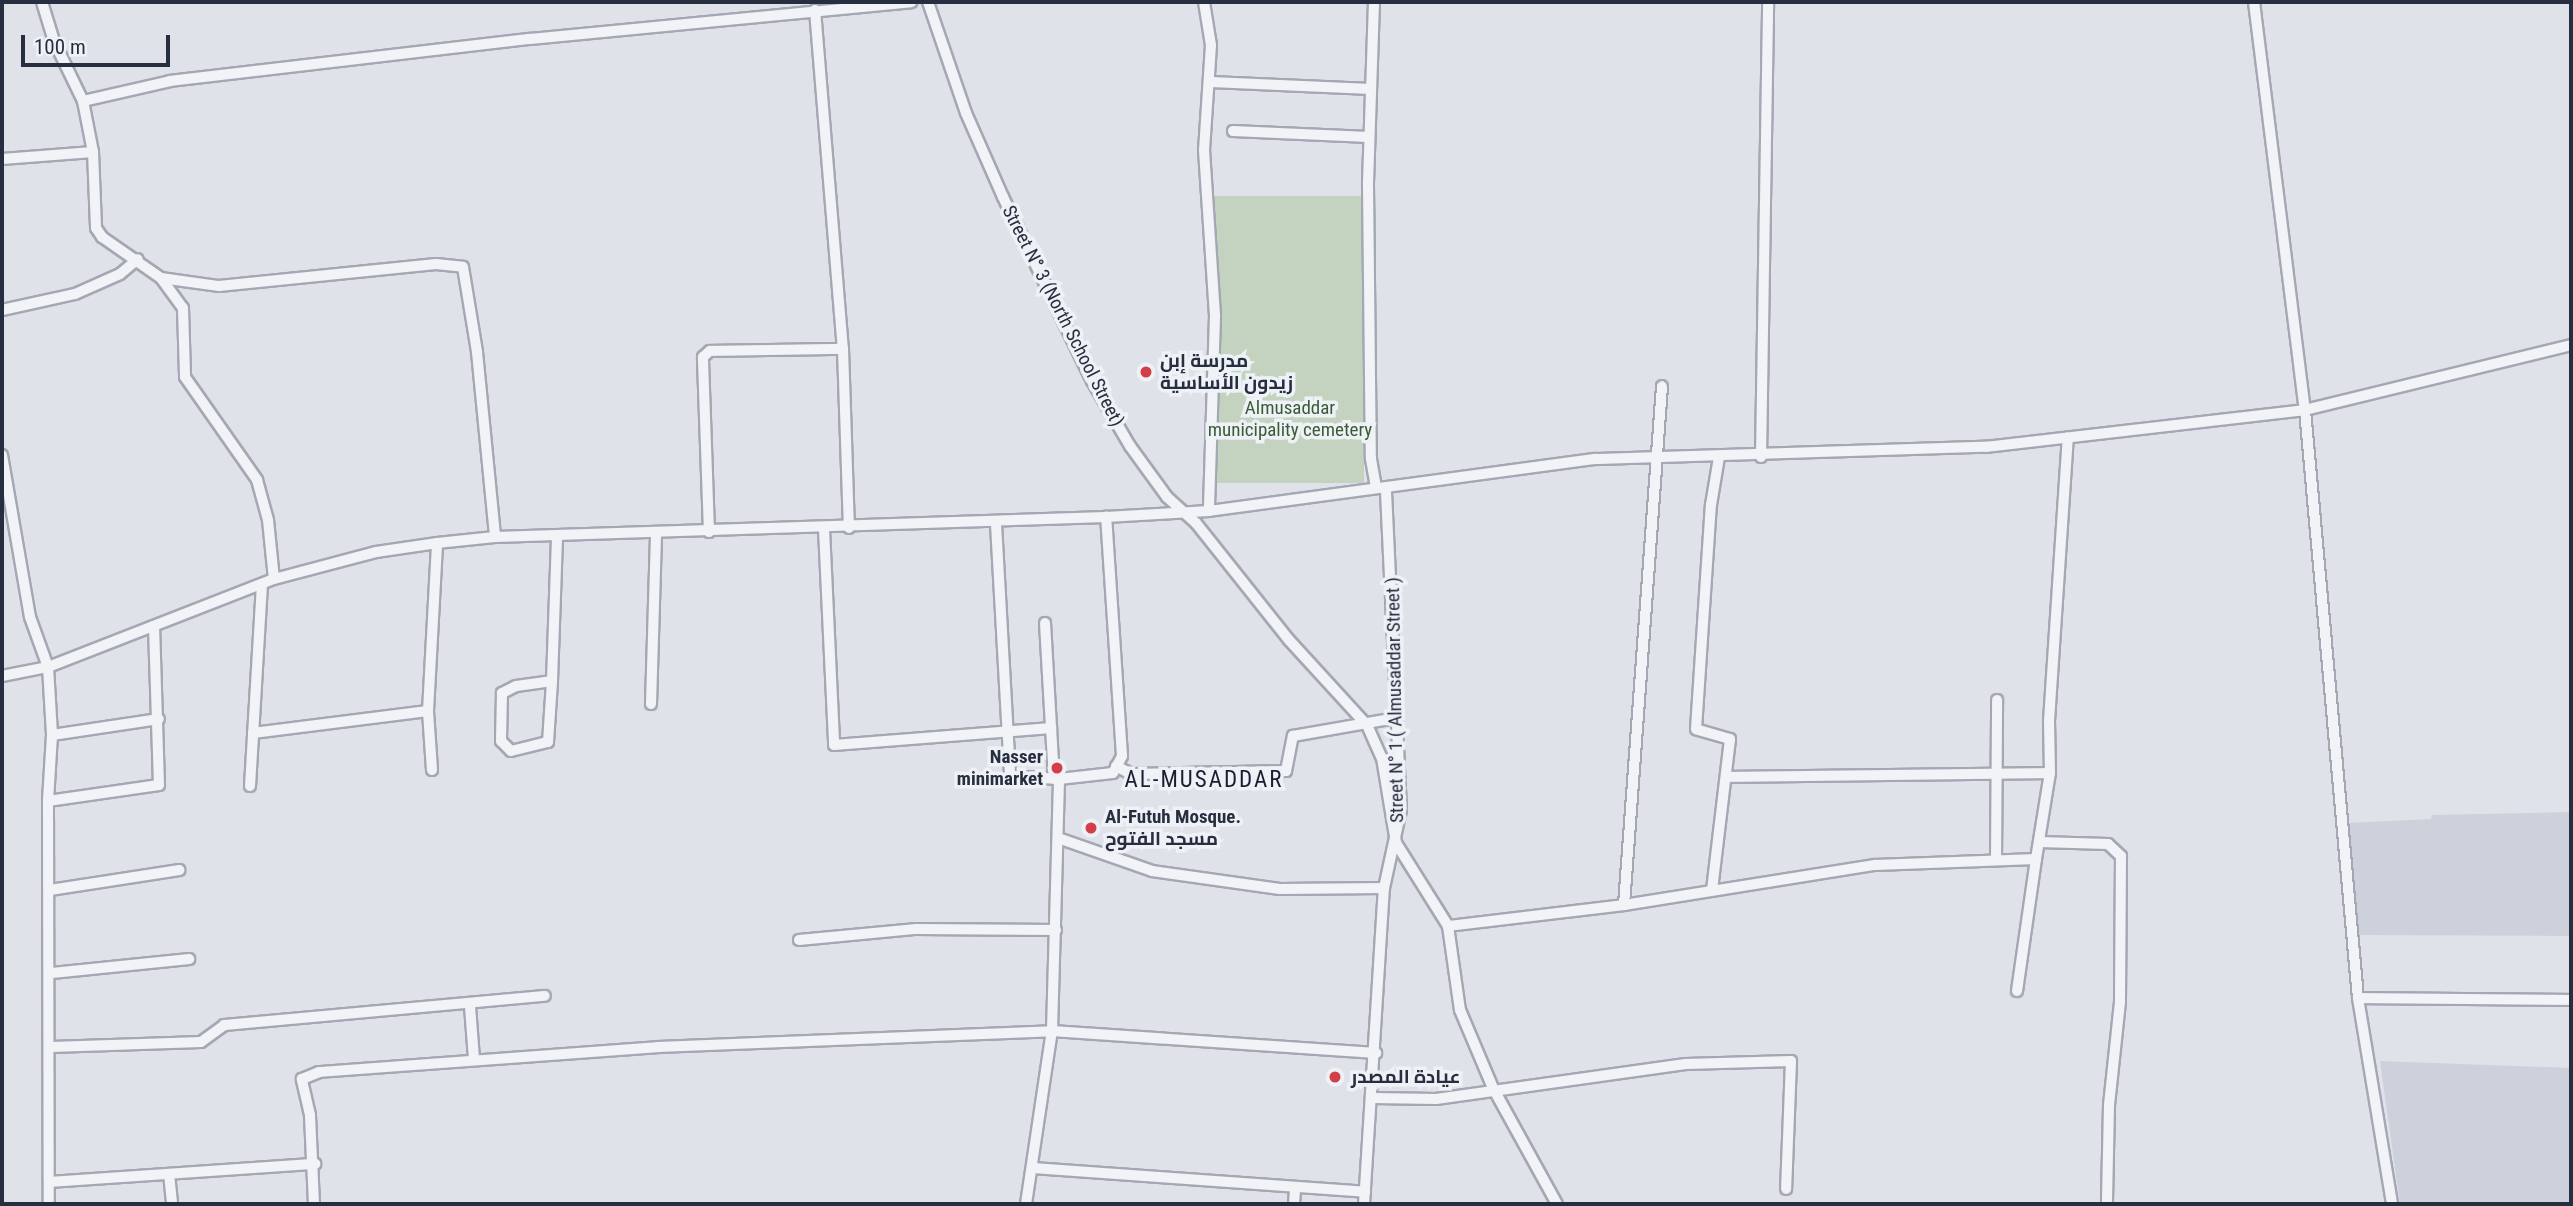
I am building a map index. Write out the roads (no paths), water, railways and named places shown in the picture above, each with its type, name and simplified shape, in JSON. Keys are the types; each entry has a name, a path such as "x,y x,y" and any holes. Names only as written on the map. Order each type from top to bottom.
{"street":[{"path":"42,2 53,40 83,101 93,152 96,228 102,237 138,259 161,278 183,308 185,377 257,480 268,520 274,579"},
{"path":"83,101 170,81 815,10 911,2"},
{"name":"Street N° 3 (North School Street)","path":"928,2 966,113 1092,381 1144,468 1184,511 1289,640 1367,725 1382,758 1396,843"},
{"path":"1203,2 1211,82 1204,150 1215,316 1209,511"},
{"name":"Street N° 1 ( Almusaddar Street )","path":"1364,1198 1374,1098 1384,888 1396,843 1401,810 1381,487 1371,459 1369,137 1374,2"},
{"path":"1761,457 1768,2"},
{"path":"2254,2 2305,410 2358,998 2392,1204"},
{"path":"815,10 843,349 849,528"},
{"path":"1211,82 1370,89"},
{"path":"1233,131 1369,137"},
{"path":"2,159 93,152"},
{"path":"2,310 75,294 120,274 138,259"},
{"path":"161,278 219,286 436,264 463,267 479,364 495,537"},
{"path":"2,676 48,667 274,579 376,552 437,544 495,537 996,524 1209,511 1595,459 1761,457 1986,447 2305,410 2571,345"},
{"path":"709,532 704,357 710,351 843,349"},
{"path":"1624,905 1662,386"},
{"path":"2017,991 2050,773 2049,720 2068,438"},
{"path":"2,455 6,493 30,617 48,667 52,735 48,802 52,973 49,1204"},
{"path":"1712,890 1730,739 1696,729 1711,505 1719,457"},
{"path":"996,524 1010,776 1056,779 1113,773 1122,756 1107,517"},
{"path":"824,529 834,746 1009,728 1051,728"},
{"path":"651,704 656,532"},
{"path":"552,681 516,686 502,693 501,741 511,751 548,742 552,681 557,535"},
{"path":"432,769 428,711 437,544"},
{"path":"250,786 262,584"},
{"path":"1026,1204 1052,1031 1056,930 1056,779 1045,623"},
{"path":"48,802 159,785 154,626"},
{"path":"1996,860 1997,775 1994,770 1997,700"},
{"path":"253,733 428,711"},
{"path":"1116,766 1131,774 1286,771 1293,736 1396,718"},
{"path":"52,735 159,719"},
{"path":"1727,777 2050,773"},
{"path":"1058,838 1152,871 1280,889 1384,888"},
{"path":"2039,842 2108,844 2121,856 2120,1002 2109,1105 2107,1204"},
{"path":"1396,843 1448,926 1460,1010 1493,1088 1557,1204"},
{"path":"1448,926 1624,905 1875,865 2036,859"},
{"path":"50,891 179,870"},
{"path":"799,940 916,929 1056,930"},
{"path":"52,973 188,959"},
{"path":"51,1047 201,1042 224,1025 470,1006 545,996"},
{"path":"2358,998 2571,1000"},
{"path":"470,1006 474,1059"},
{"path":"314,1204 315,1164 302,1079 319,1072 355,1067 658,1047 1052,1031 1376,1053"},
{"path":"1374,1098 1436,1099 1493,1088 1686,1064 1791,1061 1786,1189"},
{"path":"49,1182 315,1164"},
{"path":"1033,1168 1295,1188 1364,1198"},
{"path":"169,1174 172,1204"},
{"path":"1294,1204 1295,1188"}],"place":[{"name":"مدرسة إبن زيدون الأساسية","path":"1146,372"},
{"name":"Nasser minimarket","path":"1057,768"},
{"name":"Al-Futuh Mosque. مسجد الفتوح","path":"1091,828"},
{"name":"عيادة المصدر","path":"1335,1077"}],"district":[{"name":"AL-MUSADDAR","path":"1204,780"}],"park label":[{"name":"Almusaddar municipality cemetery","path":"1290,419"}]}
